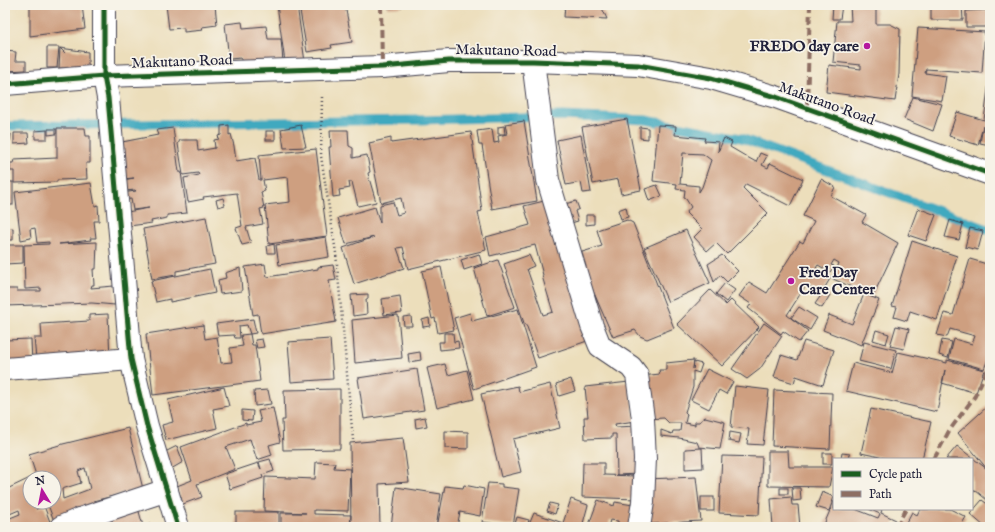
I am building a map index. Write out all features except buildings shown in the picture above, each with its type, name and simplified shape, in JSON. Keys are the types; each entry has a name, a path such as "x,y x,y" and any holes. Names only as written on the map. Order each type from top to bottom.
{"street":[{"path":"104,5 104,76 108,98 131,359 147,426 178,527"},
{"name":"Makutano Road","path":"5,84 104,76 382,66 449,61 533,61 638,66 711,78 776,97 990,174"},
{"path":"533,61 548,180 592,326 600,346 631,367 637,375 643,419 644,459 643,502 639,527"},
{"path":"5,369 131,359"},
{"path":"60,527 80,518 167,490"}],"path":[{"path":"322,68 321,156 336,253 353,440"}],"waterway":[{"path":"5,126 419,120 562,116 646,120 741,138 990,230"}],"marked path":[{"path":"381,5 382,67"},
{"path":"807,107 810,5"},
{"path":"935,458 949,431 975,396 990,364"},
{"path":"896,527 905,510"}],"cycle path":[{"path":"104,5 104,76 108,98 131,359 147,426 178,527"},
{"path":"5,84 104,76 382,67 449,61 533,61 638,65 711,78 776,97 990,174"}],"place":[{"name":"FREDO day care","path":"867,46"},
{"name":"Fred Day Care Center","path":"791,281"}]}
